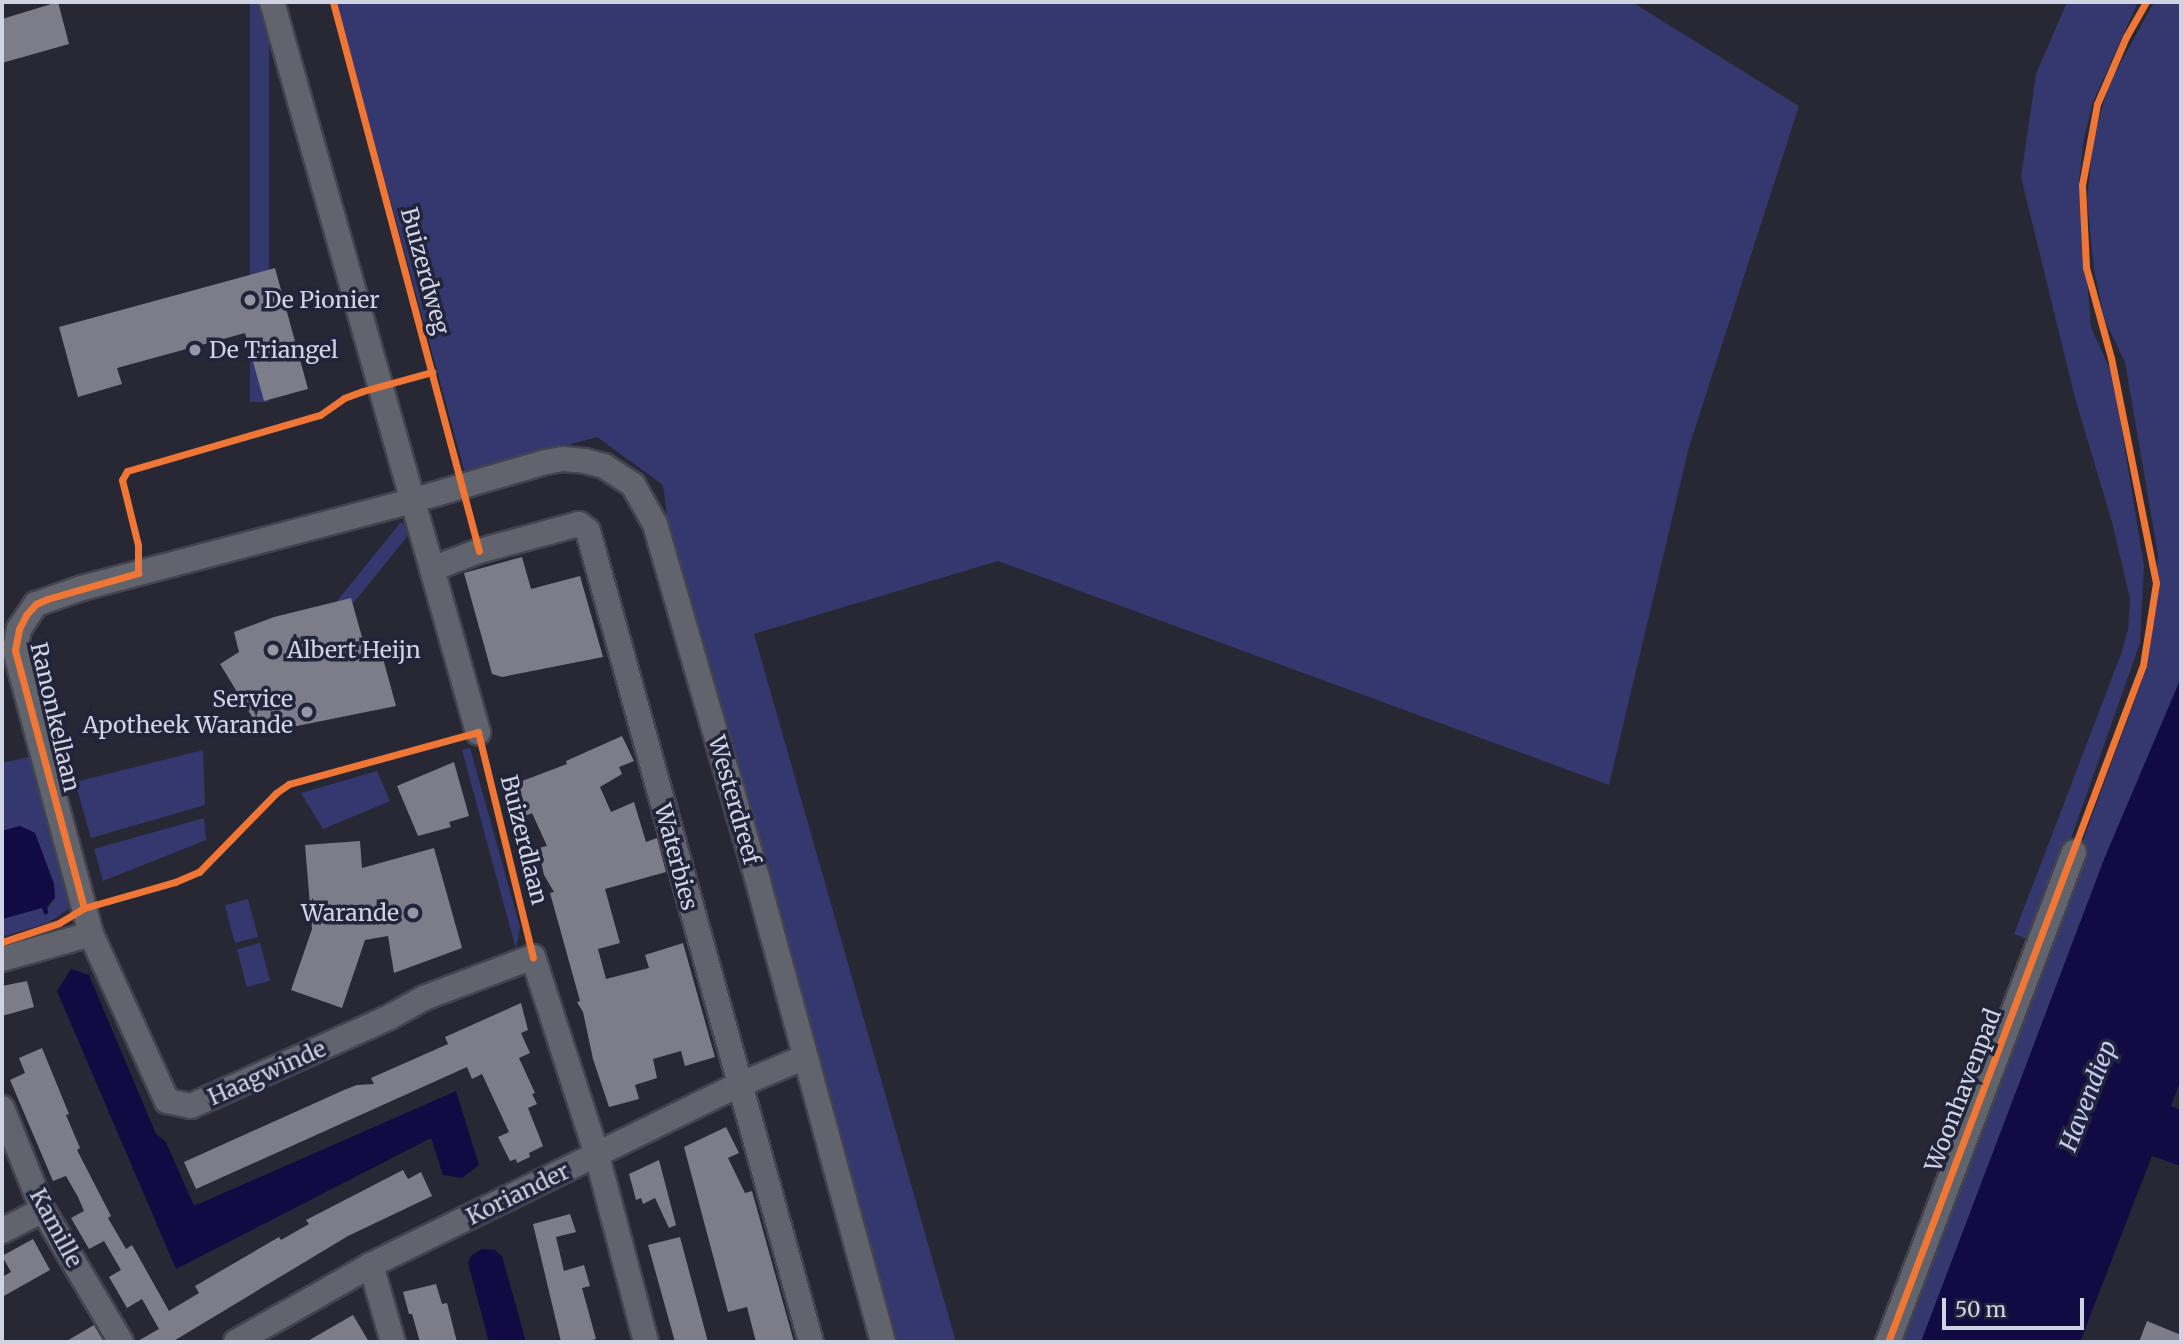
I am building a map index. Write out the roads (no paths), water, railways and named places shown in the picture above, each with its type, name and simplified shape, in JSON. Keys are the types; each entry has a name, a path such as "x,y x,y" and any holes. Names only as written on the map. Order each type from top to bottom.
{"street":[{"path":"272,2 415,500 478,732"},
{"name":"Westerdreef","path":"415,500 563,459 604,466 633,485 643,497 659,537 883,1342"},
{"name":"Ranonkellaan","path":"91,934 15,650 19,629 26,615 36,604 82,588 415,500"},
{"name":"Waterbies","path":"432,569 479,551 579,524 588,531 811,1342"},
{"name":"Woonhavenpad","path":"1888,1342 2074,852"},
{"path":"2,959 91,934"},
{"name":"Haagwinde","path":"91,934 167,1101 191,1106 390,1017 424,998 533,957 597,1155"},
{"name":"Koriander","path":"236,1342 371,1265 739,1085 805,1057"},
{"name":"Kamille","path":"3,1115 43,1210 121,1342"},
{"path":"597,1155 646,1342"},
{"path":"2,1231 43,1210"},
{"path":"371,1265 393,1342"}],"water":[{"name":"Havendiep","path":"2181,678 2181,1079 2171,1106 2181,1110 2181,1166 2152,1156 2080,1342 1921,1342 2105,857"},
{"path":"20,826 35,833 54,884 55,898 47,906 48,913 45,915 42,908 2,919 2,831"},
{"path":"71,969 89,975 156,1134 166,1142 194,1206 456,1091 479,1165 462,1178 443,1175 431,1138 176,1269 57,991"},
{"path":"482,1249 495,1250 502,1256 526,1342 489,1342 468,1263 471,1256"}],"place":[{"name":"De Pionier","path":"250,300"},
{"name":"De Triangel","path":"195,350"},
{"name":"Albert Heijn","path":"273,650"},
{"name":"Service Apotheek Warande","path":"307,712"},
{"name":"Warande","path":"413,913"}]}
